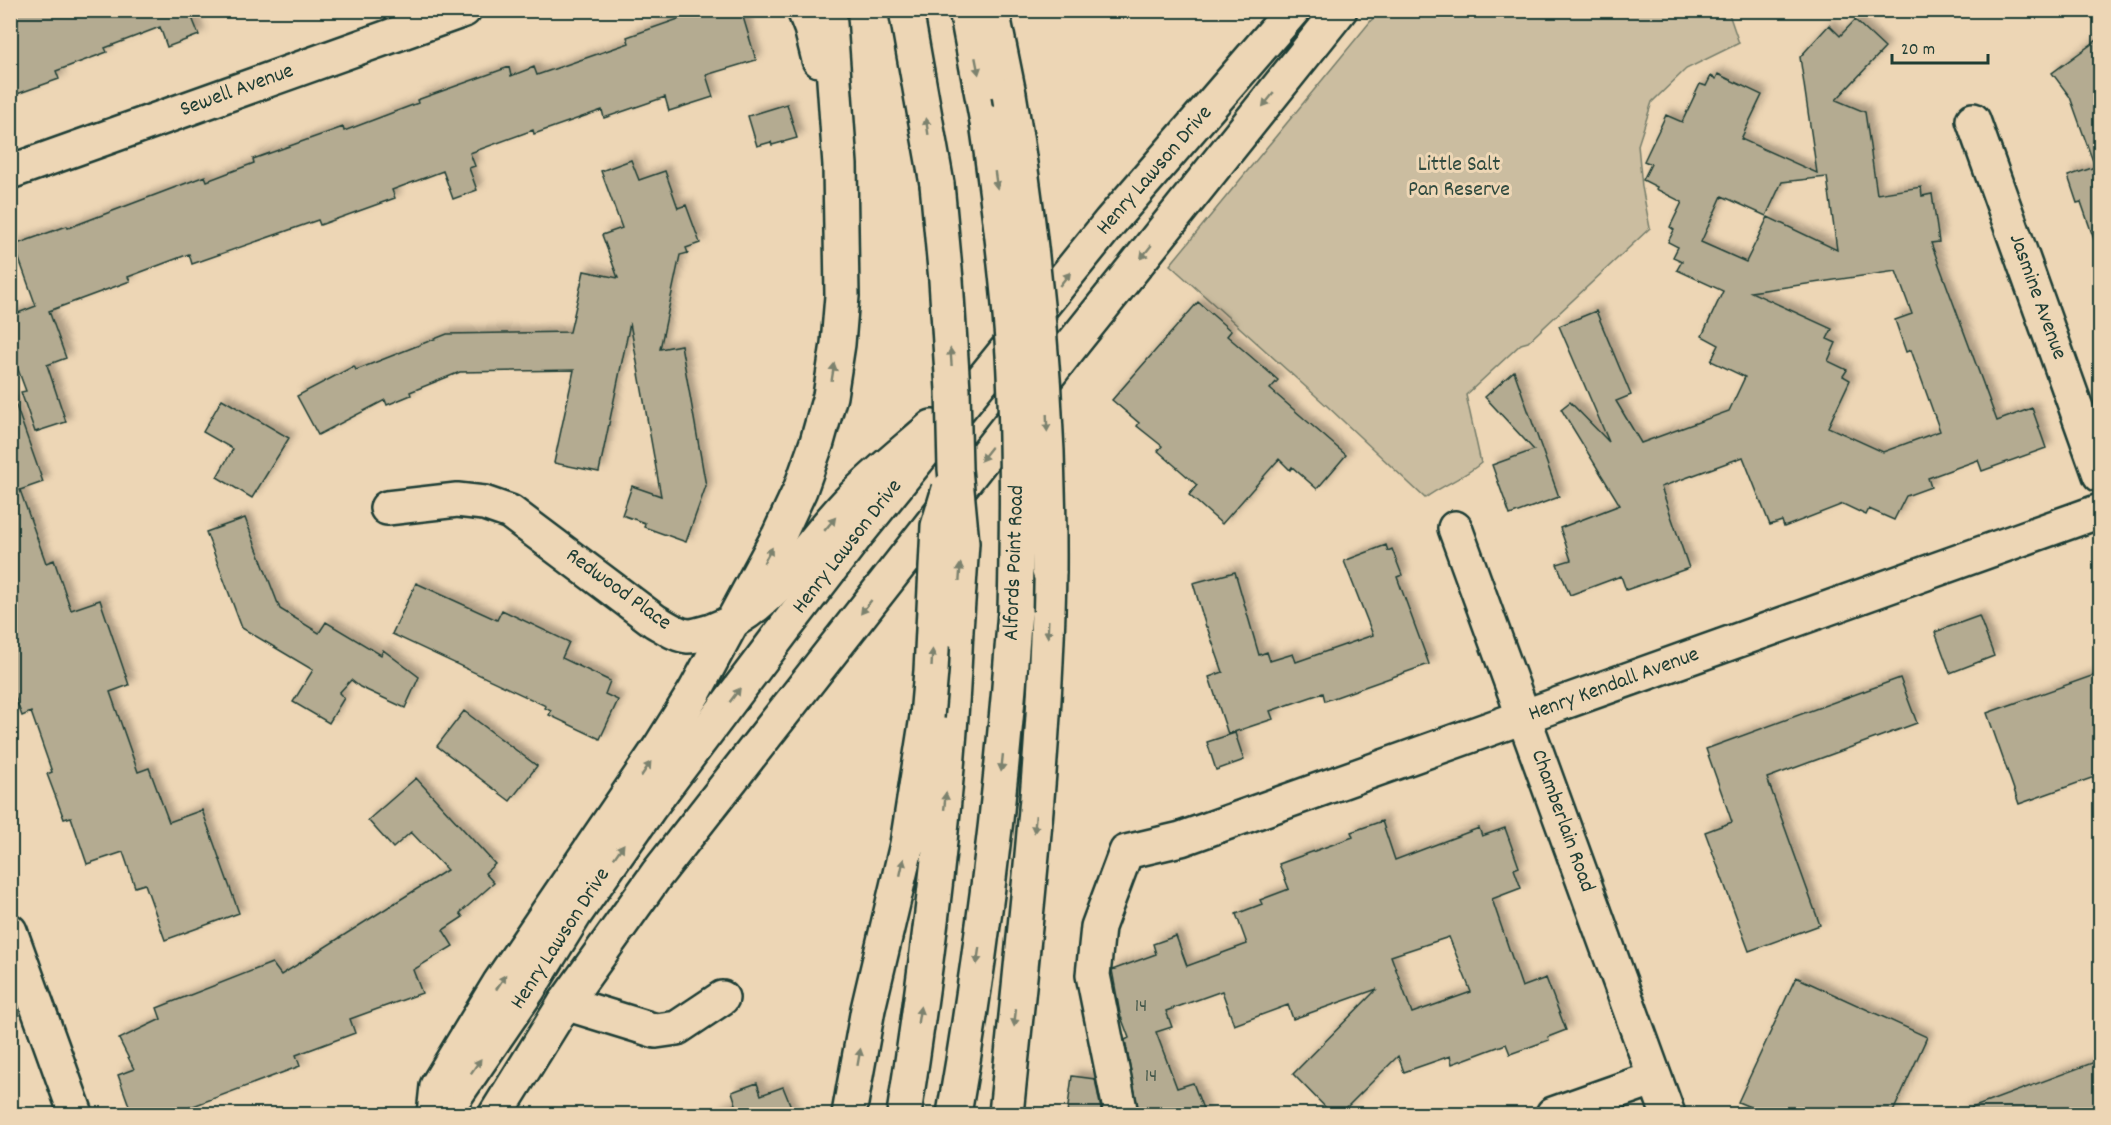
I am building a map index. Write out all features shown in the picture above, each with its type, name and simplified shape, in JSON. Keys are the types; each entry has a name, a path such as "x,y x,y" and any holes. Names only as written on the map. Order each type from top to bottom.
{"main road":[{"name":"Sewell Avenue","path":"10,172 464,10"},
{"path":"804,10 815,44 840,165"},
{"path":"434,1114 437,1086 499,984 660,747 695,691 800,490 830,396 842,296 840,165 829,10"},
{"path":"904,1114 936,889 940,716 962,543 955,469 946,280 937,184 906,10"},
{"name":"Alfords Point Road","path":"954,1114 990,871 1008,705 1015,611 1017,478 1013,357 1003,242 987,123 966,10"},
{"path":"992,10 1009,94 1029,225 1042,349 1049,471 1048,635 1038,791 1006,1114"},
{"name":"Henry Lawson Drive","path":"496,1114 565,1003 679,846 1075,340 1340,10"},
{"path":"1280,17 1305,54"},
{"name":"Henry Lawson Drive","path":"443,1114 528,990 575,914 650,807 859,532 1110,222 1280,17"},
{"name":"Jasmine Avenue","path":"1973,120 2100,475"},
{"name":"Redwood Place","path":"387,508 457,500 483,503 510,512 656,621 675,633 687,636 699,635 730,624 768,595 852,498 980,385"},
{"name":"Henry Kendall Avenue","path":"1121,1114 1093,975 1098,927 1126,852 1181,839 2100,511"},
{"name":"Chamberlain Road","path":"1455,528 1668,1114"},
{"path":"849,1114 868,1009 940,716"},
{"path":"10,931 76,1114"},
{"path":"565,1003 656,1030 677,1028 722,998"},
{"path":"1552,1114 1655,1078"}],"green space":[{"name":"Little Salt Pan Reserve","path":"1379,11 1728,11 1739,43 1686,69 1652,102 1638,145 1642,187 1650,228 1528,342 1521,344 1466,395 1481,463 1425,498 1326,405 1170,265"}],"building":[{"path":"10,10 197,10 198,13 191,15 199,35 167,47 160,27 105,48 107,52 56,71 59,79 17,94 10,75"},
{"path":"704,10 741,10 756,60 706,75 713,97 669,111 665,97 604,118 602,110 534,134 533,130 470,153 475,166 469,168 477,190 453,199 443,171 392,190 395,198 320,225 318,220 192,264 189,254 128,277 130,281 49,311 66,358 47,365 66,422 35,432 21,392 26,391 10,348 10,316 36,306 14,245 67,226 68,228 205,176 207,181 254,163 253,159 343,127 344,131 418,103 417,100 509,67 511,76 534,67 537,75 629,43 627,37"},
{"path":"1855,20 1885,48 1836,100 1865,112 1877,194 1921,187 1922,196 1932,194 1939,242 1931,243 1997,421 2032,408 2046,448 1982,471 1978,460 1928,478 1931,487 1906,496 1894,520 1869,509 1866,515 1843,504 1784,527 1782,521 1770,525 1743,457 1661,487 1689,568 1626,590 1621,576 1570,595 1557,564 1571,560 1560,528 1620,505 1561,409 1570,402 1609,442 1559,326 1596,311 1631,395 1616,401 1641,443 1729,411 1745,377 1711,361 1719,345 1702,336 1723,291 1677,270 1682,261 1673,257 1678,247 1668,242 1674,230 1670,227 1682,202 1643,180 1651,164 1644,161 1666,115 1682,122 1700,84 1706,86 1711,76 1716,79 1718,74 1762,95 1741,139 1817,173 1800,57 1829,25 1840,36","holes":["1827,177 1837,250 1768,217 1746,262 1701,242 1722,196 1766,216 1782,182","1896,271 1912,314 1895,320 1906,352 1911,350 1940,431 1883,452 1828,427 1850,380 1843,376 1847,370 1828,361 1836,343 1827,339 1832,329 1751,292"]},
{"path":"2100,38 2100,247 2097,248 2081,202 2077,203 2068,176 2095,167 2070,97 2052,73"},
{"path":"787,104 797,138 772,145 771,142 757,146 748,116"},
{"path":"631,160 639,180 665,171 678,208 686,205 700,243 686,248 688,253 680,255 660,349 681,345 706,486 686,542 644,527 645,523 622,515 632,486 661,496 630,323 599,472 554,463 574,370 460,372 410,392 411,395 387,405 385,400 318,435 297,396 354,366 356,370 447,334 570,332 584,271 618,278 602,235 622,228 601,171"},
{"path":"1198,302 1231,331 1227,336 1278,380 1270,389 1346,455 1317,489 1292,467 1290,470 1279,459 1222,524 1189,495 1197,485 1158,451 1162,446 1137,426 1139,423 1112,400"},
{"path":"1514,371 1559,497 1510,515 1492,465 1534,450 1485,397"},
{"path":"222,399 289,438 252,498 217,477 233,449 203,432"},
{"path":"14,400 43,482 20,490 46,563 54,560 71,610 100,600 129,685 110,692 138,772 149,768 169,822 202,810 239,913 165,940 145,884 135,887 123,852 87,864 71,817 64,819 47,774 52,772 31,712 22,716 10,684 10,401"},
{"path":"245,518 280,609 319,633 326,622 381,655 383,650 419,677 405,708 360,687 351,680 339,693 344,698 329,723 293,702 313,670 242,628 206,532"},
{"path":"1386,545 1388,551 1392,549 1402,575 1397,577 1429,664 1325,701 1323,693 1270,711 1273,719 1228,734 1209,677 1223,672 1193,583 1235,572 1259,655 1267,652 1270,661 1293,654 1296,662 1373,635 1344,561"},
{"path":"416,583 497,620 502,610 569,642 562,658 610,681 605,694 618,700 600,739 549,715 551,711 545,708 546,706 392,634"},
{"path":"1979,616 1994,656 1950,673 1935,632"},
{"path":"2100,673 2100,775 2019,804 1987,713"},
{"path":"1900,678 1917,723 1767,778 1820,925 1749,951 1705,832 1732,822 1706,749"},
{"path":"464,711 537,766 510,801 437,746"},
{"path":"1235,733 1244,760 1216,770 1207,742"},
{"path":"416,778 495,864 485,873 494,883 460,913 463,917 443,930 453,946 413,970 422,993 350,1019 355,1033 296,1055 300,1066 172,1114 132,1114 118,1075 134,1069 119,1039 161,1019 157,1008 272,963 281,975 447,870 411,832 393,848 368,820"},
{"path":"1382,821 1395,860 1479,828 1482,836 1505,828 1519,867 1514,869 1521,888 1492,899 1522,987 1546,978 1566,1030 1548,1037 1549,1040 1510,1054 1506,1044 1452,1064 1450,1056 1404,1072 1398,1056 1340,1114 1332,1114 1293,1074 1377,989 1293,1019 1288,1005 1234,1025 1222,991 1166,1011 1172,1027 1156,1032 1177,1088 1193,1083 1205,1114 1139,1114 1125,1040 1129,1038 1120,1014 1112,970 1156,954 1153,944 1176,936 1187,966 1247,944 1236,914 1262,904 1260,900 1289,889 1279,864 1353,837 1351,832","holes":["1449,937 1471,992 1412,1013 1391,956"]},
{"path":"1796,977 1927,1037 1892,1114 1767,1114 1738,1102"},
{"path":"2100,1060 2100,1114 1962,1114 1961,1112"},
{"path":"1072,1076 1095,1079 1102,1114 1067,1114"},
{"path":"757,1083 761,1095 783,1087 794,1114 716,1114 736,1104 732,1092"}]}
